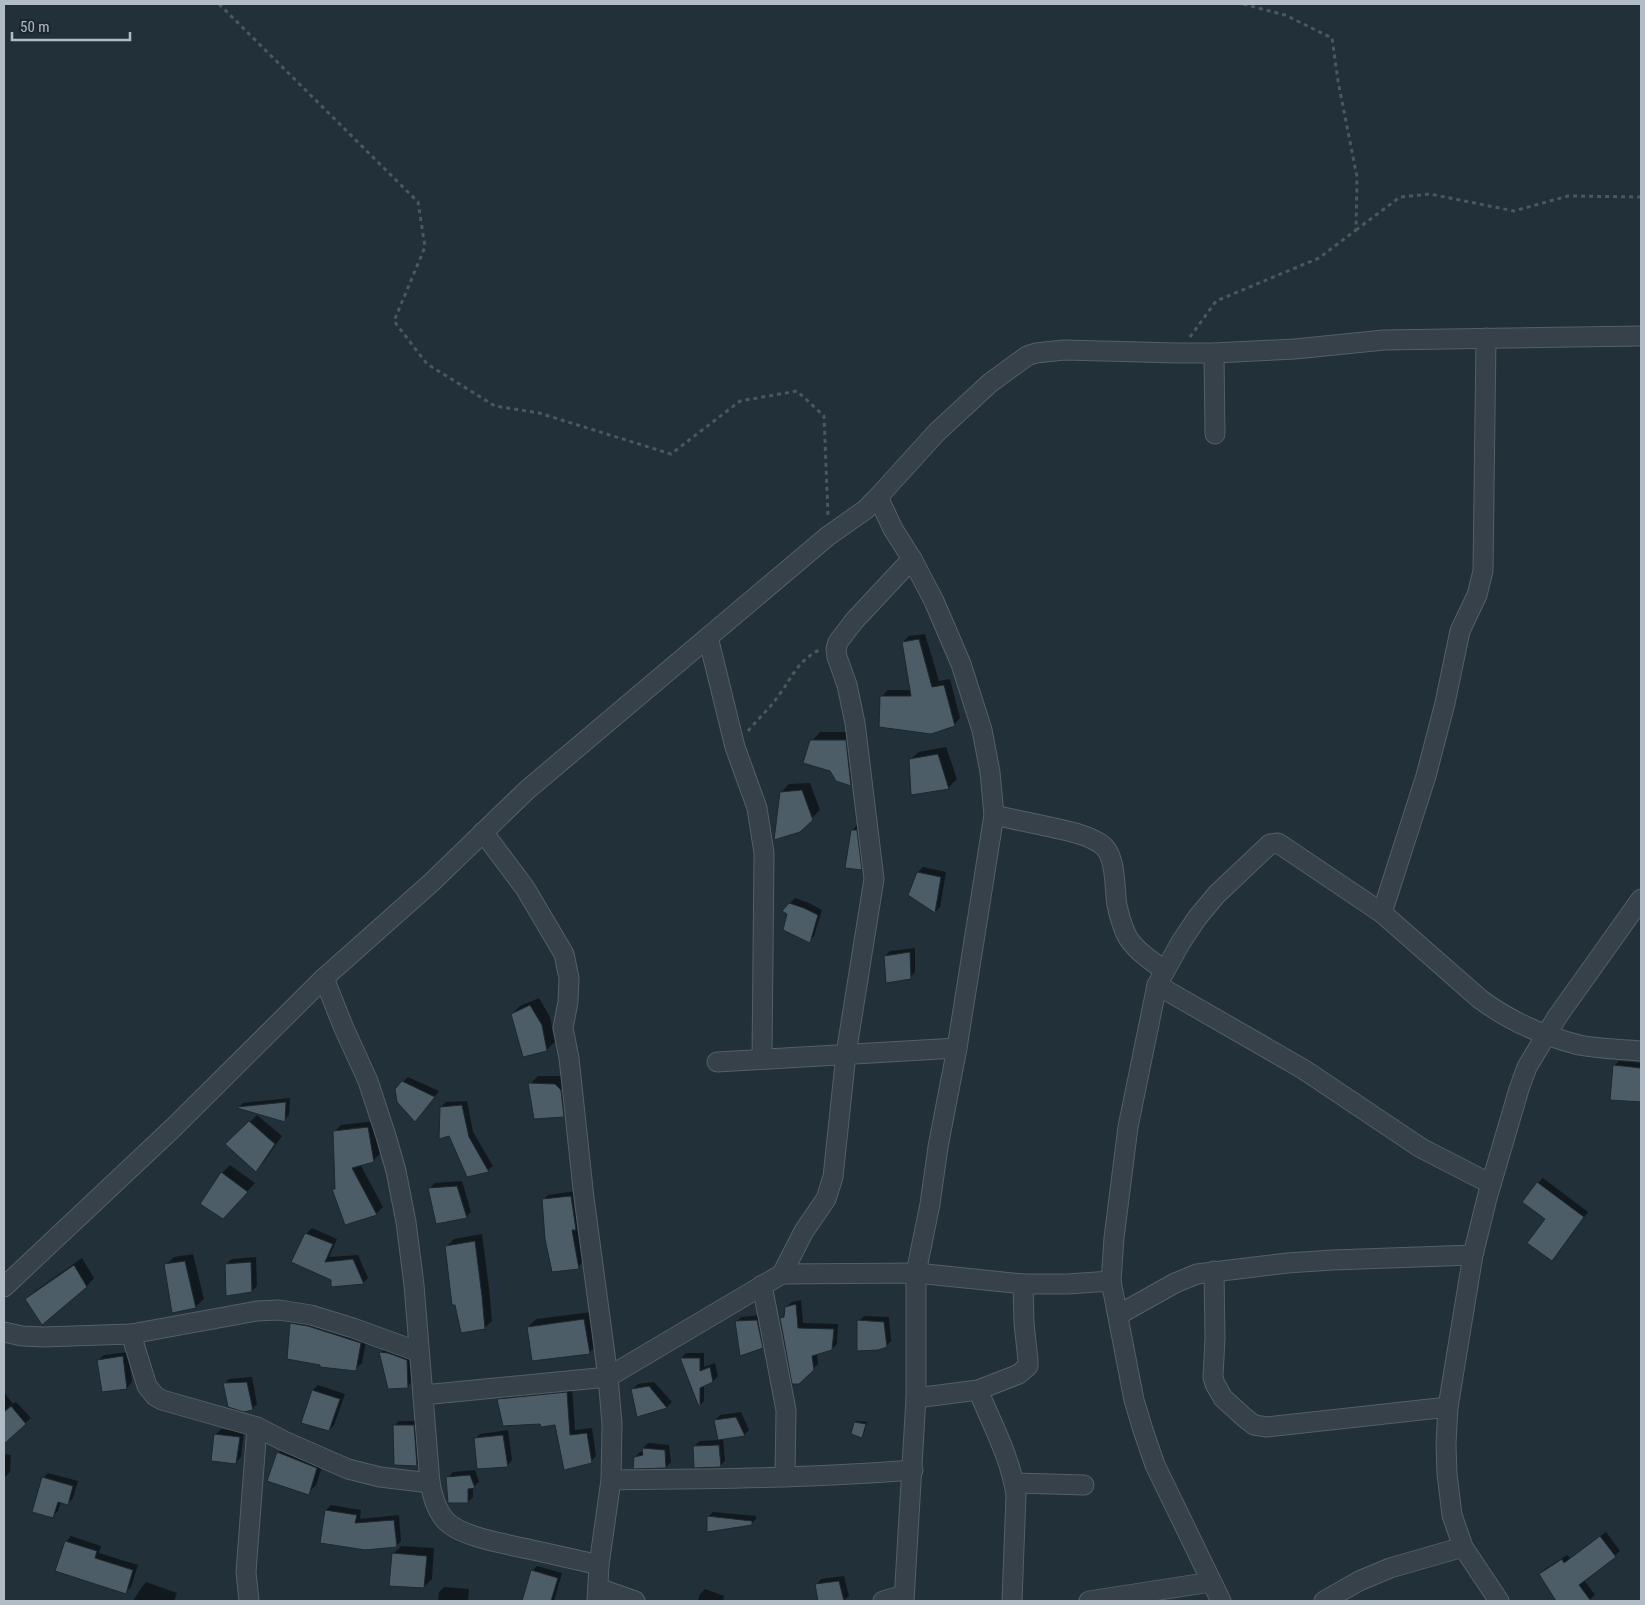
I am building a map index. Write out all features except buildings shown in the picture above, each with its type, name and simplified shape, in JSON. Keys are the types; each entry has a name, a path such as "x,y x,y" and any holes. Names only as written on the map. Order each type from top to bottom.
{"street":[{"path":"4,1287 173,1128 324,978 432,882 527,790 828,536 865,510 937,432 990,383 1028,356 1046,351 1064,350 1178,353 1295,349 1384,340 1641,336"},
{"path":"1382,913 1426,776 1445,703 1460,631 1477,595 1483,570 1486,338"},
{"path":"1214,352 1215,434"},
{"path":"878,497 893,529 912,559 947,628 982,730 990,772 994,815 957,1048 916,1273 916,1398 904,1598 883,1601"},
{"path":"782,1274 804,1231 826,1199 833,1177 846,1054 874,879 855,723 847,684 836,649 838,642 867,604 912,559"},
{"path":"708,637 734,747 758,808 764,853 762,1059"},
{"path":"994,815 1081,834 1101,844 1110,854 1117,904 1121,922 1127,936 1161,978 1303,1069 1421,1148 1491,1184"},
{"path":"484,832 525,888 561,946 566,960 569,978 568,1002 563,1028 569,1058 594,1282 608,1377 612,1424 611,1480 599,1565 598,1595 635,1601"},
{"path":"1222,1601 1155,1466 1134,1400 1111,1282 1117,1204 1128,1128 1161,978 1197,918 1217,894 1272,843 1278,842 1382,913 1480,999 1496,1010 1547,1035 1580,1045 1641,1051"},
{"path":"1500,1601 1463,1547 1456,1529 1449,1494 1446,1444 1448,1408 1473,1256 1491,1184 1527,1068 1557,1017 1641,899"},
{"path":"324,978 368,1081 396,1171 406,1222 414,1285 430,1483 438,1510 455,1529 487,1539 599,1565"},
{"path":"717,1062 957,1048"},
{"path":"1118,1315 1186,1277 1214,1271 1324,1260 1473,1256"},
{"path":"1214,1271 1215,1338 1213,1377 1223,1398 1254,1425 1267,1427 1448,1408"},
{"path":"423,1395 608,1377 782,1274 916,1273 1023,1284 1111,1282"},
{"path":"916,1398 978,1390 1019,1374 1028,1366 1023,1284"},
{"path":"762,1285 786,1410 785,1476"},
{"path":"4,1332 22,1336 43,1337 131,1334 257,1311 279,1310 311,1314 420,1352"},
{"path":"131,1334 147,1386 155,1396 162,1400 257,1427 284,1442 348,1469 380,1477 430,1483"},
{"path":"978,1390 1014,1482 1016,1495 1012,1601"},
{"path":"249,1601 246,1572 257,1427"},
{"path":"611,1480 692,1480 853,1475 913,1470"},
{"path":"1014,1482 1084,1485"},
{"path":"1324,1601 1390,1568 1463,1547"},
{"path":"1089,1601 1211,1582"}],"path":[{"path":"219,4 418,202 425,247 394,321 427,364 496,406 539,413 671,454 740,401 797,391 824,416 828,536"},
{"path":"1243,4 1285,15 1332,38 1338,81 1357,177 1356,230"},
{"path":"1178,353 1216,301 1320,258 1400,197 1430,194 1514,210 1568,196 1641,198"},
{"path":"734,747 778,697 797,667 815,652 838,642"}]}
